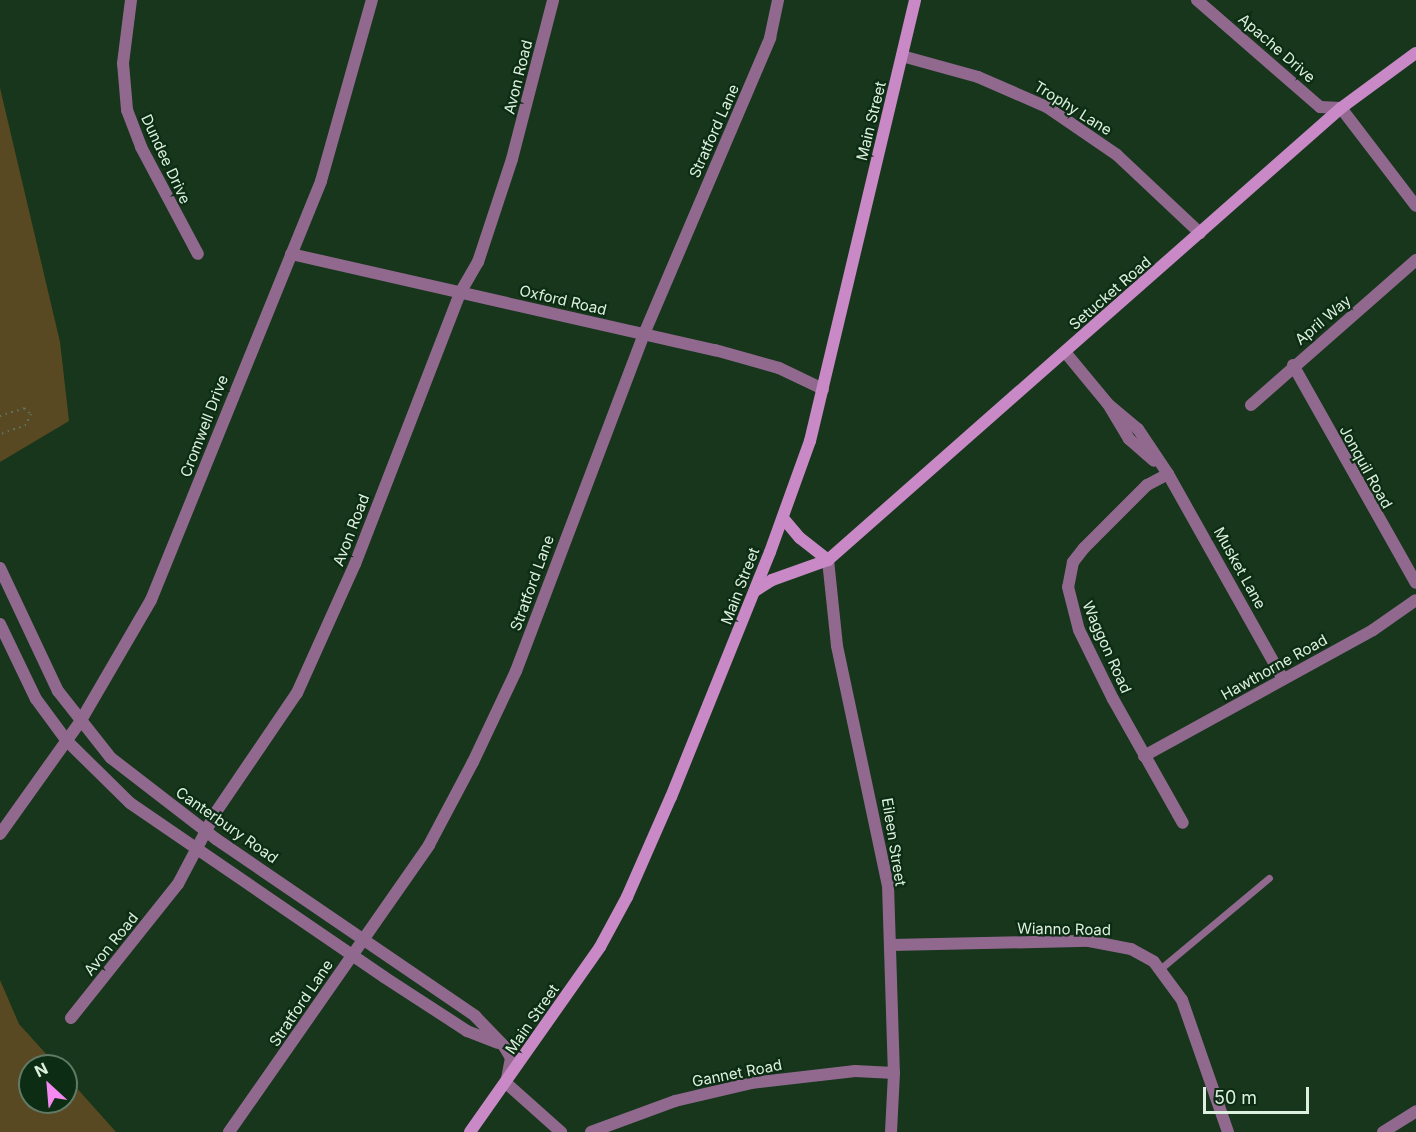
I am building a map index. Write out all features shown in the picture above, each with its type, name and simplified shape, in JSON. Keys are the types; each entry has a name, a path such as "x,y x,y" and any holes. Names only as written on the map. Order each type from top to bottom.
{"main road":[{"name":"Main Street","path":"470,1132 600,947 627,897 755,591 810,441 915,0"},
{"name":"Setucket Road","path":"755,591 772,580 828,560 1341,108 1416,53"},
{"path":"783,518 828,560"}],"street":[{"name":"Dundee Drive","path":"131,0 123,63 127,110 141,147 198,254"},
{"name":"Cromwell Drive","path":"0,834 80,722 151,600 321,181 372,0"},
{"name":"Avon Road","path":"71,1018 178,884 207,832 297,693 355,564 460,293 478,262 512,159 553,0"},
{"name":"Stratford Lane","path":"229,1132 429,845 516,671 644,334 771,38 778,0"},
{"name":"Apache Drive","path":"1197,0 1320,107 1341,108"},
{"name":"Trophy Lane","path":"902,56 978,77 1047,107 1117,155 1200,233"},
{"path":"1341,108 1416,206"},
{"name":"Oxford Road","path":"291,254 644,334 779,368 823,389"},
{"name":"April Way","path":"1251,405 1293,365 1416,260"},
{"name":"Musket Lane","path":"1065,352 1108,404 1138,429 1168,474 1283,679"},
{"name":"Jonquil Road","path":"1293,365 1416,583"},
{"name":"Waggon Road","path":"1168,474 1147,485 1072,562 1068,574 1070,604 1079,630 1144,756 1184,823"},
{"name":"Eileen Street","path":"828,560 837,646 878,825 888,885 894,1073 891,1132"},
{"name":"Canterbury Road","path":"0,568 58,691 80,722 111,758 207,832 365,938 475,1016 504,1046"},
{"name":"Hawthorne Road","path":"1144,756 1373,630 1416,600"},
{"path":"0,624 36,699 67,741 130,803 468,1030 504,1046 511,1058 506,1083 561,1132"},
{"name":"Wianno Road","path":"891,945 1112,943 1131,949 1160,969 1182,1000 1228,1132"},
{"name":"Gannet Road","path":"591,1132 675,1101 751,1083 855,1071 894,1073"},
{"path":"1383,1132 1416,1110"}],"lane":[{"path":"1160,969 1269,878"}],"path":[{"path":"0,416 24,408 31,414 26,425 0,434"}],"shaded area":[{"path":"0,88 60,342 69,421 0,462"},
{"path":"0,980 19,1024 46,1054 18,1054 18,1114 78,1114 78,1089 116,1132 0,1132"}]}
